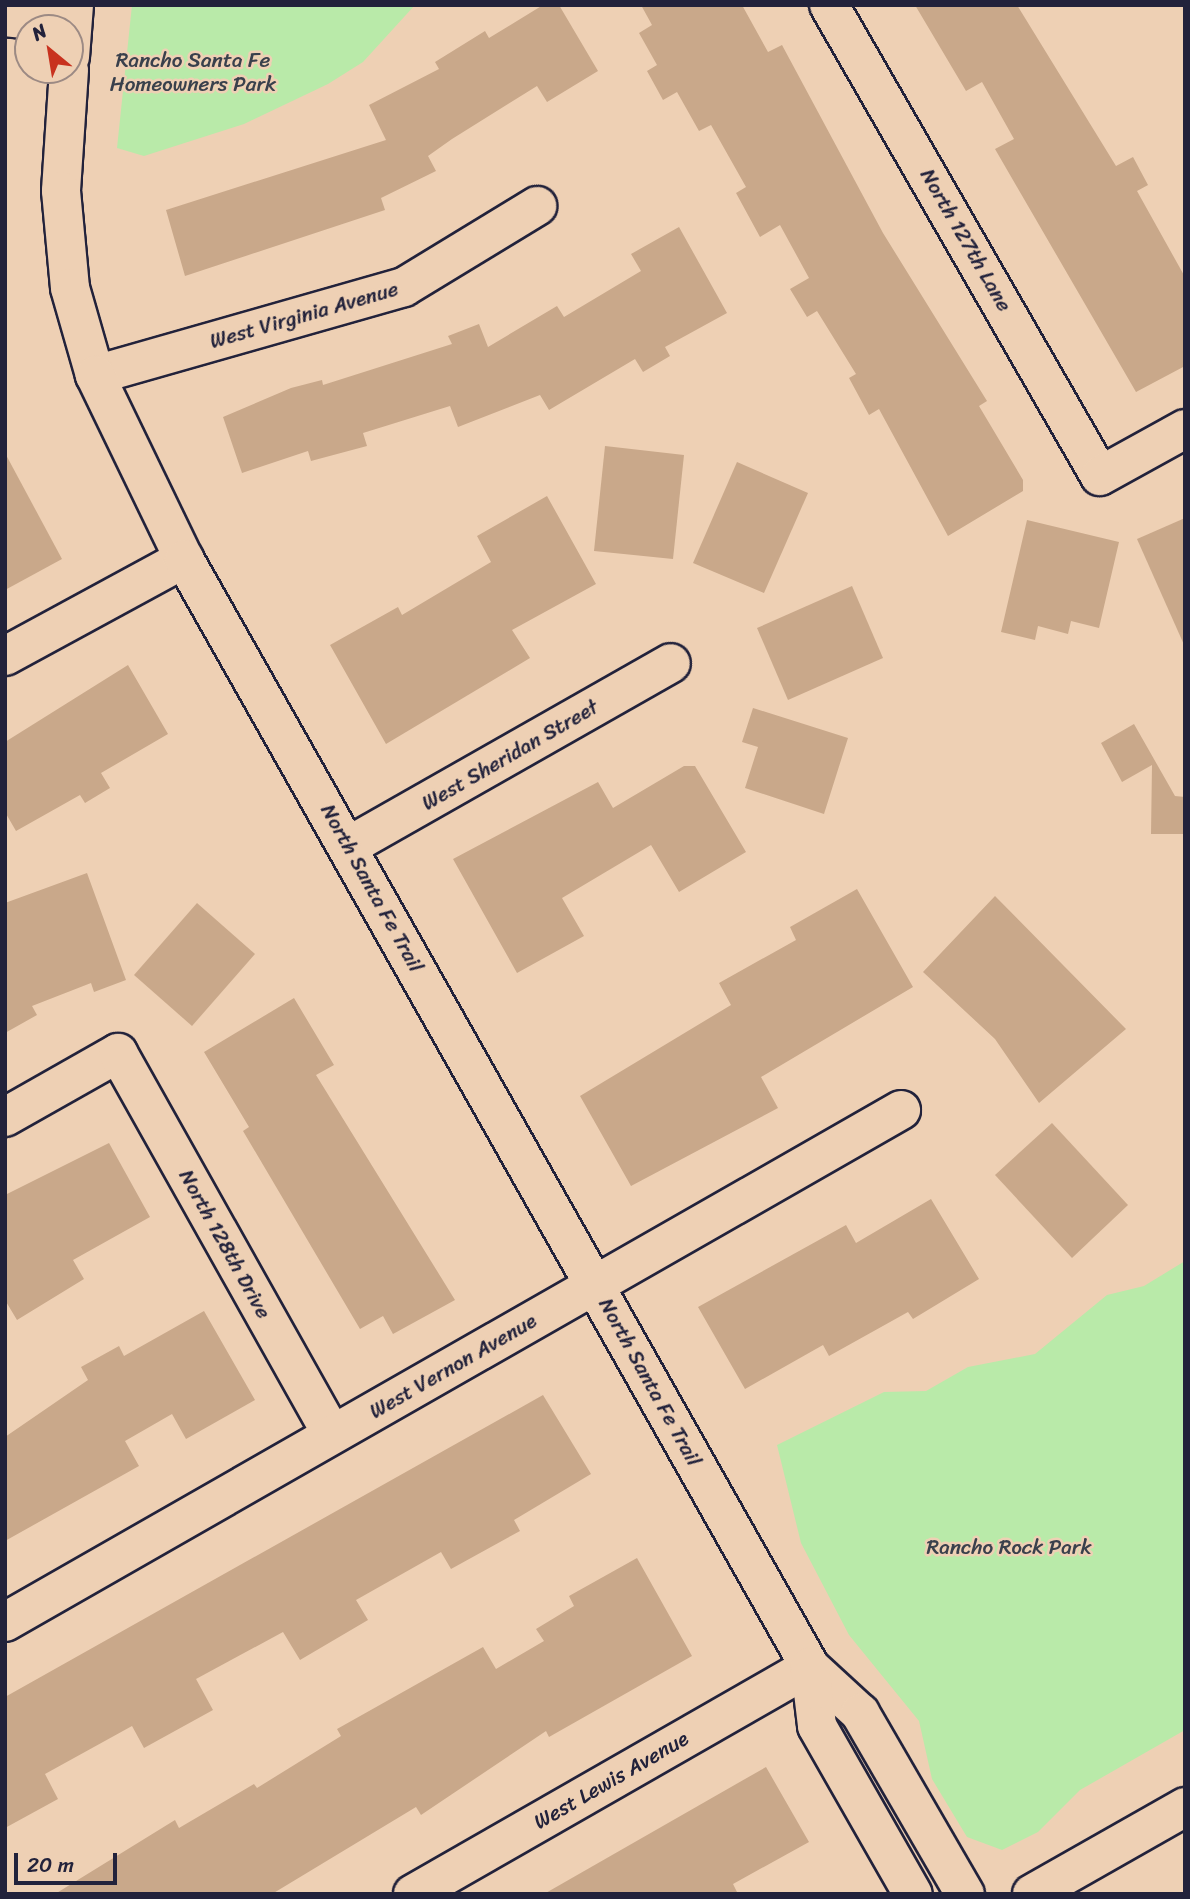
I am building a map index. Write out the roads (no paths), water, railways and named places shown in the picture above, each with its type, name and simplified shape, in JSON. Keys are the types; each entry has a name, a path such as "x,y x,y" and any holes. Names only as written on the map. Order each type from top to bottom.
{"street":[{"name":"North 127th Lane","path":"829,5 1100,476 1185,429"},
{"name":"North Santa Fe Trail","path":"68,84 61,191 70,288 95,376 184,559 349,846 810,1667 860,1713 965,1894"},
{"name":"West Virginia Avenue","path":"95,376 404,287 537,206"},
{"path":"5,656 184,559"},
{"name":"West Sheridan Street","path":"349,846 671,663"},
{"name":"North 128th Drive","path":"5,1117 118,1053 332,1434"},
{"name":"West Vernon Avenue","path":"5,1622 901,1110"},
{"name":"North Santa Fe Trail","path":"810,1667 817,1726 913,1894"},
{"name":"West Lewis Avenue","path":"413,1894 810,1667"},
{"path":"1032,1894 1185,1807"}],"park label":[{"name":"Rancho Santa Fe Homeowners Park","path":"193,72"},
{"name":"Rancho Rock Park","path":"1009,1547"}]}
